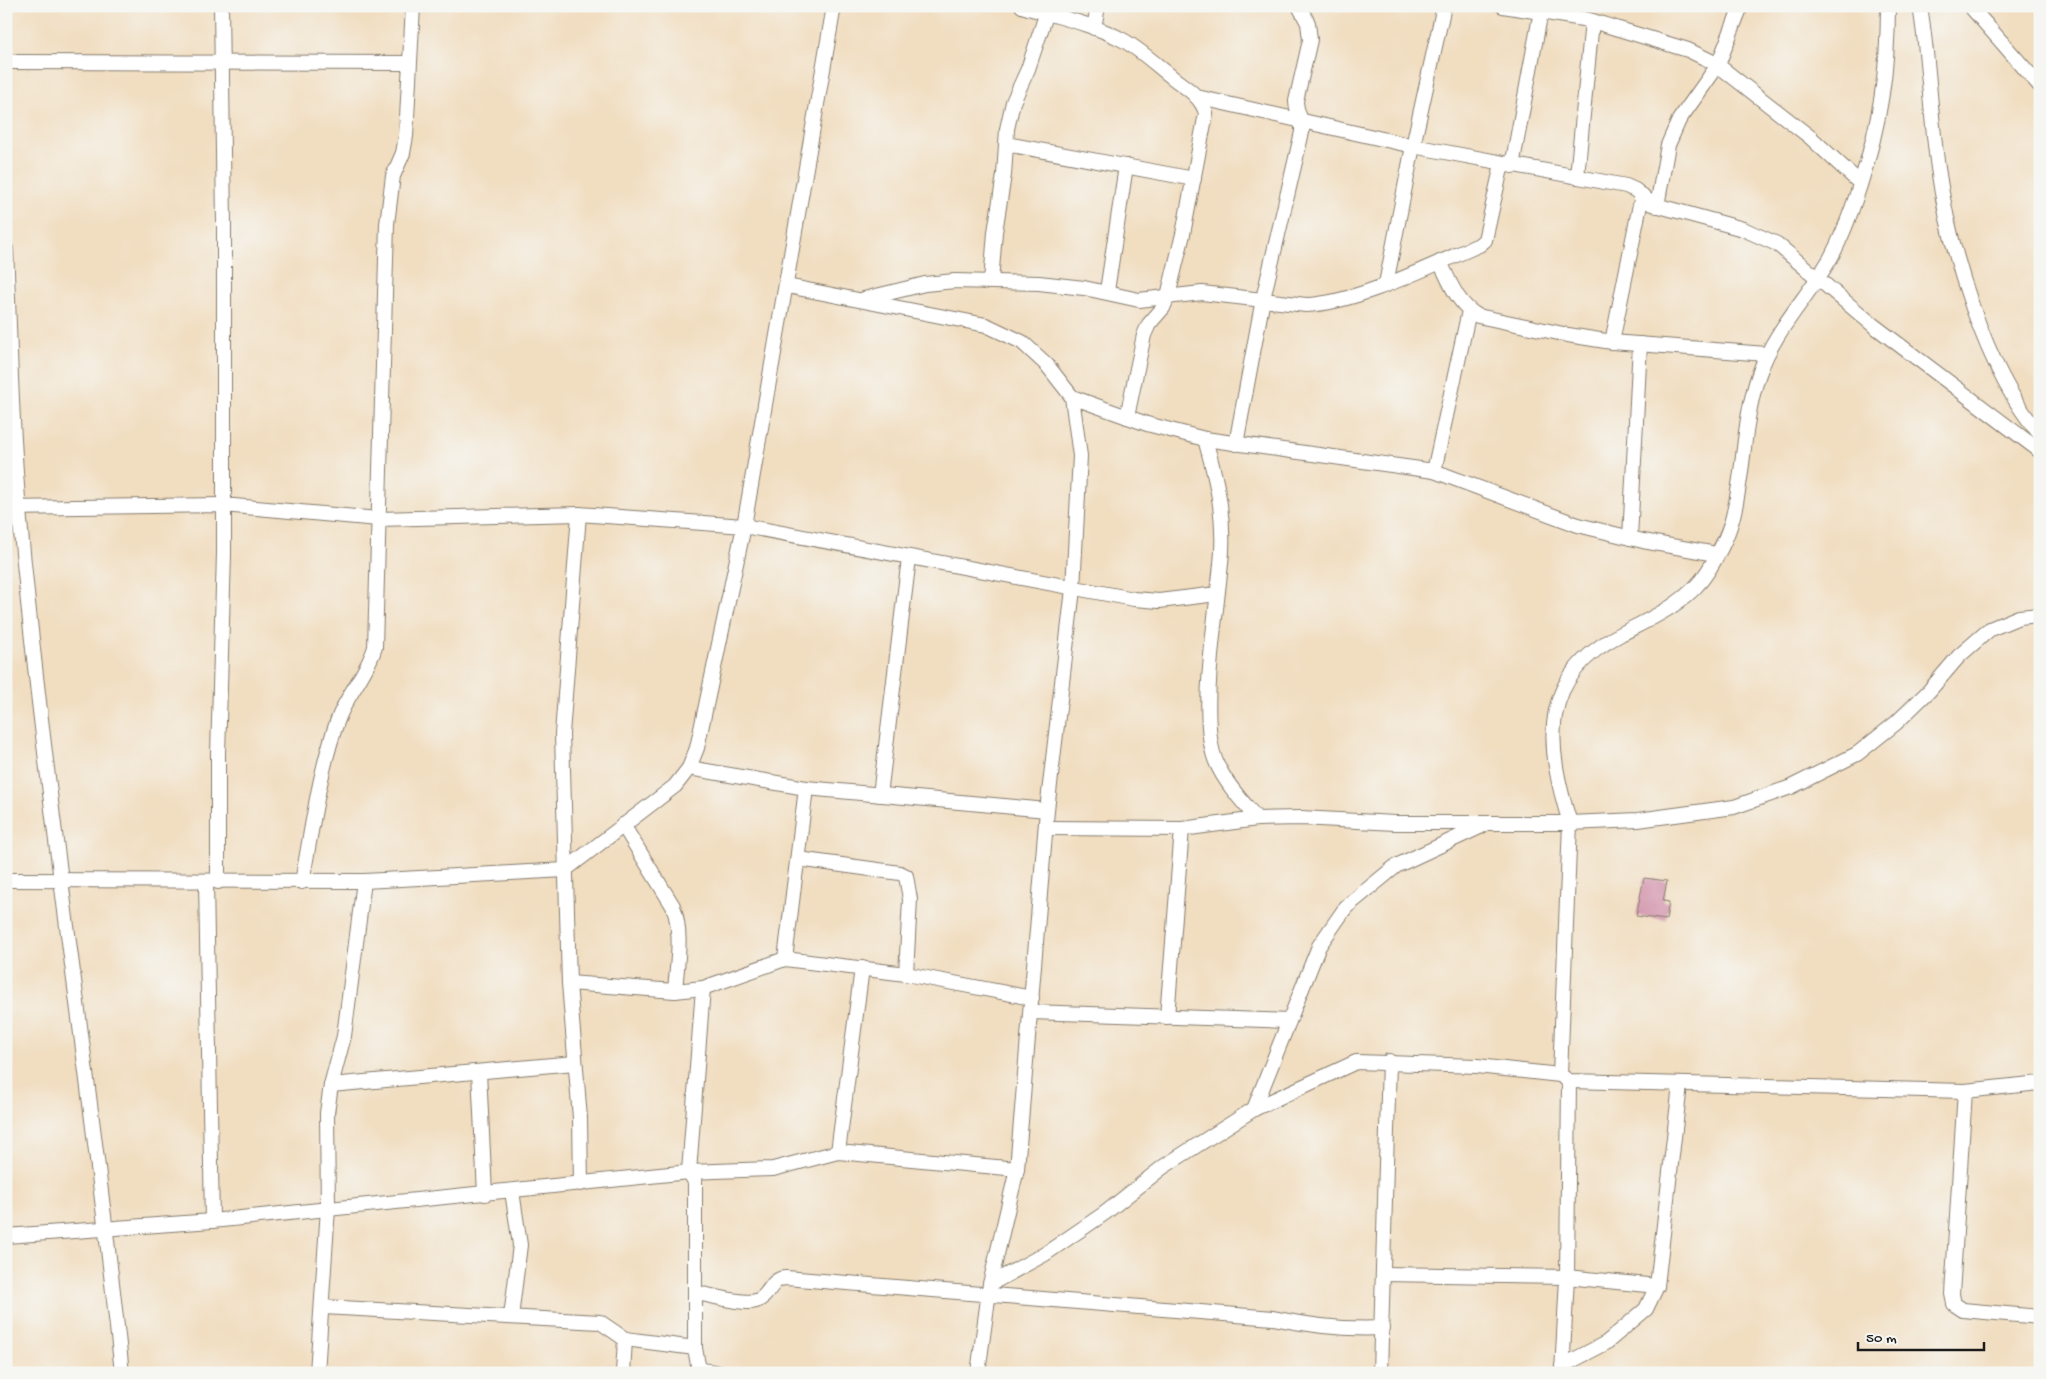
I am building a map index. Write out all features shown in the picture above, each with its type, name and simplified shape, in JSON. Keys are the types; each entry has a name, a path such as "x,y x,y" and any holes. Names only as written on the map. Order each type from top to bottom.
{"street":[{"path":"212,1221 212,882 223,505 222,64 220,6"},
{"path":"302,882 324,769 337,720 355,684 370,662 375,647 387,224 392,183 403,153 406,136 408,63 413,6"},
{"path":"6,880 364,881 565,870 676,786 689,768 697,748 744,526 834,6"},
{"path":"1022,6 1048,10 1133,46 1197,97 1204,105 1206,113 1194,179 1168,296 1163,308 1149,324 1144,334 1127,417"},
{"path":"1094,28 1098,6"},
{"path":"1236,444 1263,299 1302,132 1303,122 1296,108 1296,100 1310,40 1308,24 1299,6"},
{"path":"1386,284 1413,146 1444,6"},
{"path":"1503,6 1541,11 1568,11 1592,21 1688,50 1718,65 1810,137 1860,184"},
{"path":"1657,206 1668,145 1679,120 1718,65 1741,6"},
{"path":"1562,1370 1567,1277 1565,1078 1570,823 1560,791 1553,734 1555,709 1564,684 1591,654 1619,635 1647,622 1683,598 1707,573 1716,554 1734,514 1752,396 1766,354 1780,330 1818,278 1842,233 1870,153 1882,106 1888,42 1888,6"},
{"path":"1920,6 1938,170 1954,239 1974,310 1985,339 2011,392 2039,431"},
{"path":"1970,6 2040,86"},
{"path":"990,282 1006,144 1013,102 1028,69 1048,10"},
{"path":"861,300 926,284 955,281 1038,283 1107,291 1139,300 1202,293 1306,305 1323,305 1386,284 1440,262 1480,245 1484,240 1507,165 1541,11"},
{"path":"1577,177 1592,21"},
{"path":"6,62 408,63"},
{"path":"1197,97 1413,146 1626,186 1657,206 1714,220 1761,236 1777,244 1873,325 2040,451"},
{"path":"1006,144 1194,179"},
{"path":"1107,291 1126,166"},
{"path":"1612,342 1642,195"},
{"path":"6,250 12,508 62,881 106,1228 122,1373"},
{"path":"1440,262 1459,300 1469,311 1487,318 1612,342 1766,354"},
{"path":"787,286 986,324 1022,342 1048,365 1072,397 1080,456 1073,589 1047,810 1017,1170 989,1289 978,1373"},
{"path":"1434,471 1469,311"},
{"path":"1630,538 1640,344"},
{"path":"1072,397 1127,417 1205,439 1434,471 1578,525 1630,538 1716,554"},
{"path":"1205,439 1219,488 1222,511 1222,551 1209,706 1210,741 1216,763 1257,819"},
{"path":"12,508 223,505 378,519 579,514 744,526 1134,599 1159,601 1218,594"},
{"path":"579,514 562,734 566,806 565,870 569,983 581,1142 581,1184"},
{"path":"880,795 909,558"},
{"path":"1046,828 1182,829 1257,819 1486,824 1570,823 1638,820 1734,808 1823,772 1857,754 1896,723 1929,691 1959,656 1990,629 2020,617 2040,615"},
{"path":"689,768 806,788 1047,810"},
{"path":"785,959 806,788"},
{"path":"1254,1109 1318,946 1346,907 1396,866 1486,824"},
{"path":"623,825 673,906 678,921 679,935 674,991"},
{"path":"1167,1017 1182,829"},
{"path":"798,859 906,876 910,899 906,974"},
{"path":"316,1373 323,1307 328,1208 326,1113 331,1085 344,1036 364,881"},
{"path":"569,983 674,991 703,988 785,959 906,974 1031,1005 1167,1017 1289,1021"},
{"path":"838,1152 862,968"},
{"path":"703,988 689,1172 694,1182 695,1348 698,1365 702,1370 719,1373"},
{"path":"1380,1373 1389,1061"},
{"path":"989,1289 1046,1254 1105,1213 1163,1167 1254,1109 1356,1062 1389,1061 1477,1066 1565,1078 1680,1085 1965,1091 2040,1083"},
{"path":"331,1085 575,1063"},
{"path":"478,1072 485,1194"},
{"path":"1562,1370 1606,1343 1646,1309 1658,1286 1680,1085"},
{"path":"1965,1091 1952,1294 1954,1304 1963,1310 2040,1317"},
{"path":"6,1236 212,1221 689,1172 773,1169 838,1152 1017,1170"},
{"path":"511,1317 520,1245 512,1191"},
{"path":"1384,1274 1567,1277 1658,1286"},
{"path":"696,1293 748,1302 764,1296 775,1281 786,1278 989,1289 1274,1318 1314,1327 1348,1330 1382,1328"},
{"path":"323,1307 600,1322 625,1338 695,1348"},
{"path":"623,1373 625,1338"}],"building":[{"path":"1644,878 1667,881 1663,901 1669,902 1666,920 1636,916"}]}
